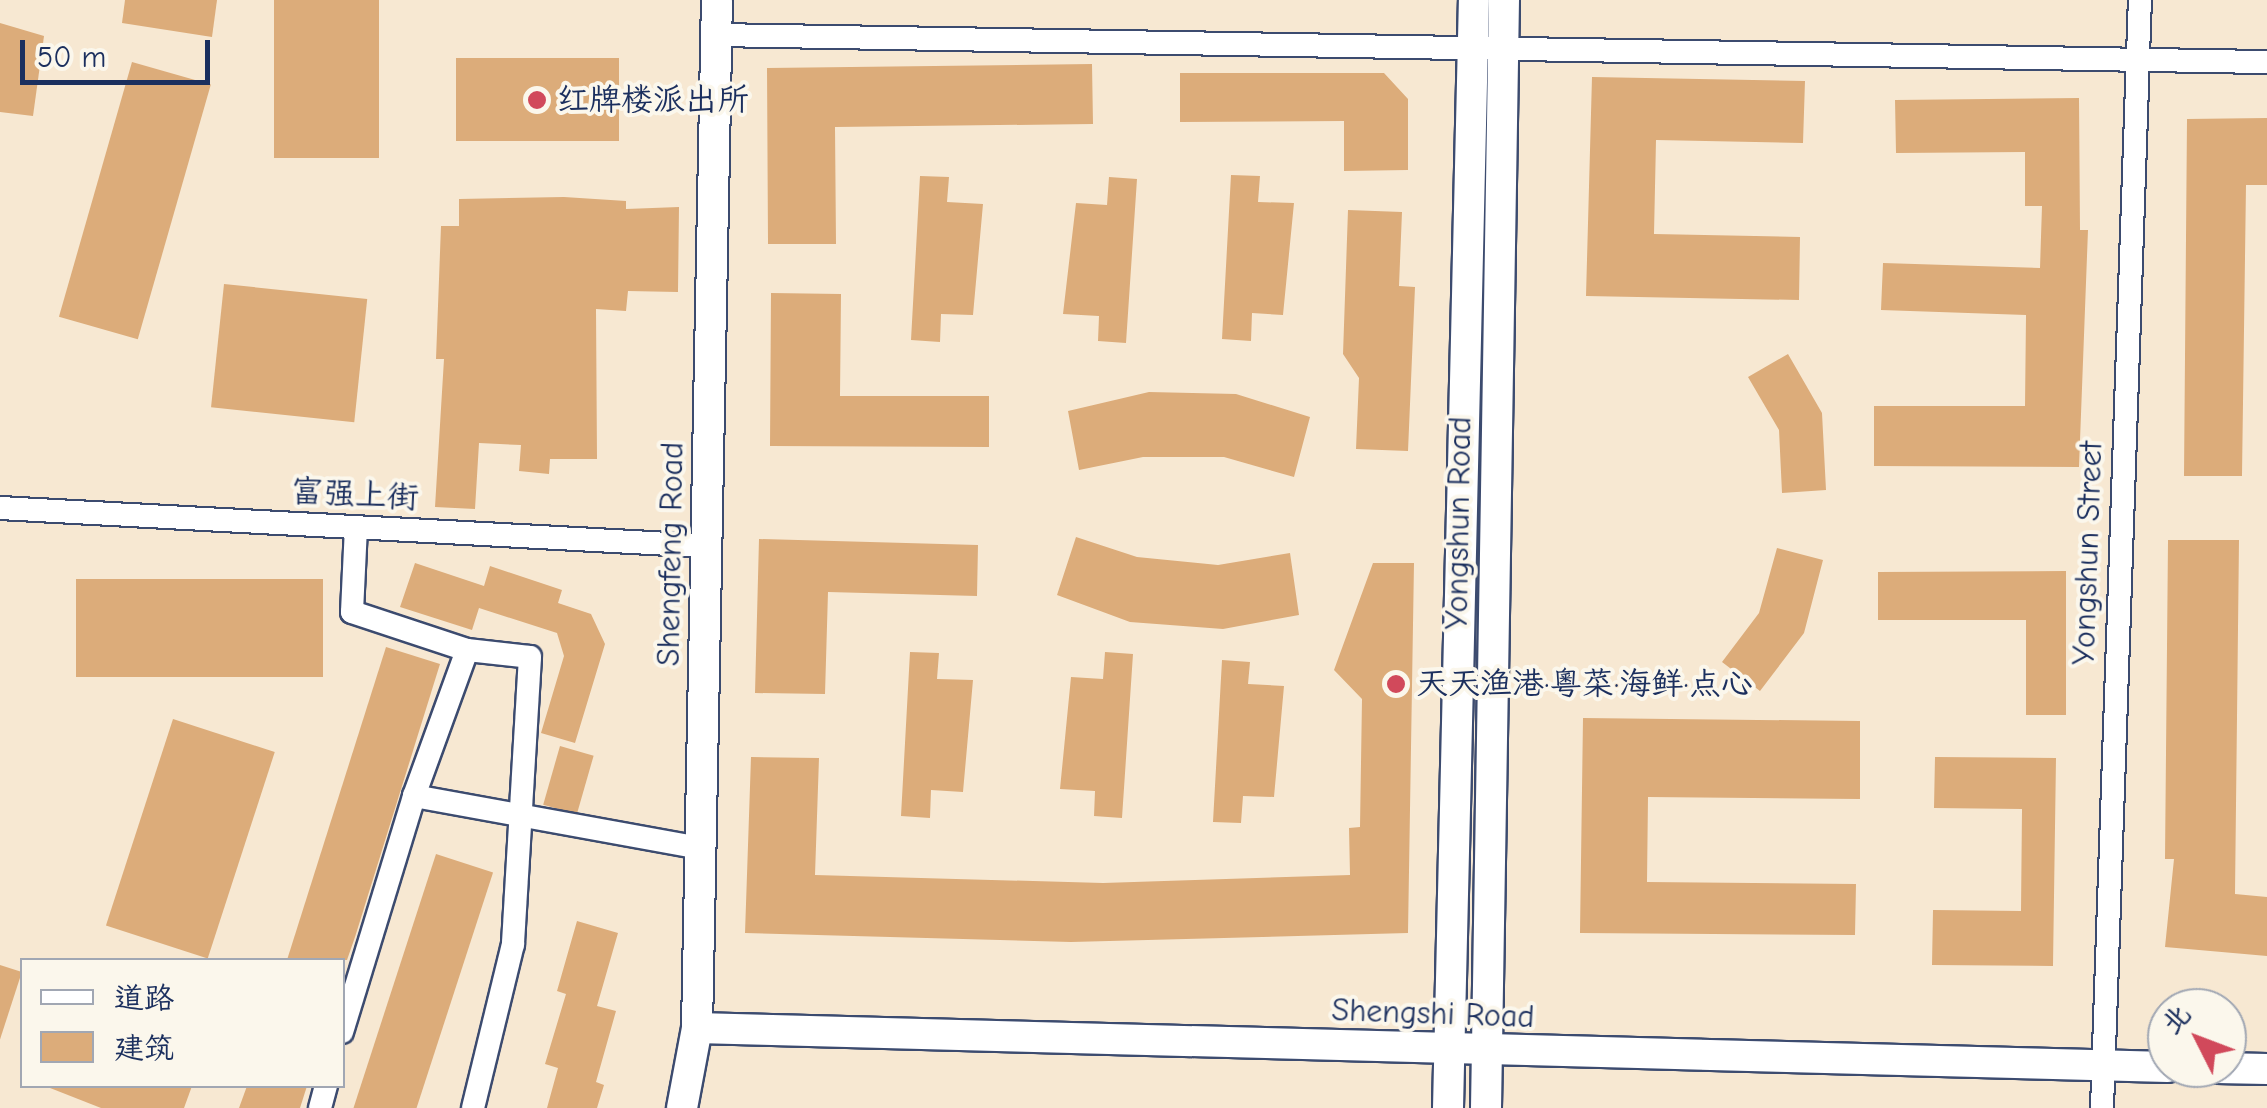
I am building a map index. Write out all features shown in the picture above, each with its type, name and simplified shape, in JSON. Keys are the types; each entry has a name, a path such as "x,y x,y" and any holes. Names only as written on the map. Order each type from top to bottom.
{"street":[{"name":"Shengfeng Road","path":"682,1108 697,1028 717,0"},
{"path":"1448,1108 1474,0"},
{"name":"Yongshun Road","path":"1486,1108 1504,0"},
{"name":"Yongshun Street","path":"2102,1108 2140,0"},
{"path":"716,34 2267,62"},
{"name":"富强上街","path":"0,508 706,546"},
{"path":"356,527 352,612 468,650 530,657 516,814 513,944 473,1108"},
{"path":"345,1022 414,796 468,650"},
{"path":"414,796 700,848"},
{"name":"Shengshi Road","path":"697,1028 2147,1067"}],"building":[{"path":"125,0 217,0 212,37 122,23"},
{"path":"274,0 379,0 379,158 274,158"},
{"path":"0,23 44,36 33,116 0,112"},
{"name":"红牌楼派出所","path":"456,58 619,58 619,141 456,141"},
{"path":"132,62 211,85 138,339 59,317"},
{"path":"1092,64 1093,124 835,127 836,244 768,244 767,68"},
{"path":"1180,73 1384,73 1408,99 1408,170 1344,171 1344,121 1180,122"},
{"path":"1592,77 1805,81 1803,143 1656,140 1654,234 1800,237 1799,300 1586,296"},
{"path":"2079,98 2080,230 2088,230 2079,467 1874,466 1874,406 2025,406 2026,315 1881,310 1883,263 2040,268 2042,206 2025,206 2025,152 1896,153 1895,100"},
{"path":"2267,118 2267,185 2246,185 2242,476 2184,476 2187,119"},
{"path":"1231,175 1260,176 1258,202 1294,203 1283,315 1252,313 1251,341 1222,339"},
{"path":"920,176 949,177 947,202 983,204 973,315 941,314 940,342 911,340"},
{"path":"1109,177 1137,179 1126,343 1098,341 1099,316 1063,314 1076,203 1107,205"},
{"path":"564,197 626,201 626,209 679,207 678,292 628,291 626,311 596,309 597,459 550,459 549,474 519,471 521,445 479,443 475,509 435,507 444,359 436,359 441,226 459,226 459,199"},
{"path":"1348,210 1402,212 1399,286 1415,287 1408,451 1356,449 1359,378 1343,354"},
{"path":"224,284 367,299 354,422 211,407"},
{"path":"771,293 841,294 840,396 989,396 989,447 770,446"},
{"path":"1788,354 1822,413 1826,490 1782,493 1779,430 1748,377"},
{"path":"1149,392 1236,394 1310,417 1294,477 1224,457 1143,457 1079,470 1068,411"},
{"path":"1076,537 1137,557 1218,565 1290,553 1299,615 1223,629 1130,622 1057,595"},
{"path":"759,539 978,545 977,596 828,592 825,694 755,693"},
{"path":"2168,540 2239,540 2235,894 2267,897 2267,956 2165,947 2174,859 2165,859"},
{"path":"1777,548 1823,560 1804,633 1760,691 1722,662 1759,613"},
{"path":"415,563 484,586 490,566 562,590 558,603 591,614 605,644 575,743 541,733 564,656 557,633 479,608 472,630 400,607"},
{"path":"1373,563 1414,563 1408,933 1071,942 745,933 751,757 819,758 815,875 1103,883 1350,875 1349,828 1360,827 1362,699 1334,670"},
{"path":"2066,571 2066,715 2026,715 2026,620 1878,620 1878,572"},
{"path":"76,579 323,579 323,677 76,677"},
{"path":"386,647 440,664 347,960 288,958"},
{"path":"910,652 939,653 937,679 973,680 963,792 931,790 930,818 901,816"},
{"path":"1105,652 1133,654 1122,818 1094,816 1095,791 1060,789 1071,677 1103,679"},
{"path":"1222,660 1250,662 1248,684 1284,686 1274,797 1243,796 1241,823 1213,822"},
{"path":"1583,718 1860,721 1860,799 1648,797 1647,882 1856,884 1855,935 1580,933"},
{"path":"173,719 275,752 206,958 106,925"},
{"path":"560,746 594,756 577,814 543,805"},
{"path":"1935,757 2056,758 2053,966 1932,965 1933,910 2021,911 2022,809 1934,808"},
{"path":"436,854 493,873 417,1108 353,1108"},
{"path":"577,921 618,933 597,1006 616,1011 596,1082 604,1085 597,1108 547,1108 558,1068 545,1064 566,994 557,991"},
{"path":"0,965 20,971 20,978 0,1039"},
{"path":"50,1088 191,1088 184,1108 101,1108"},
{"path":"246,1088 306,1088 300,1108 239,1108"}],"place":[{"name":"红牌楼派出所","path":"537,100"},
{"name":"天天渔港·粤菜·海鲜·点心","path":"1396,684"}]}
